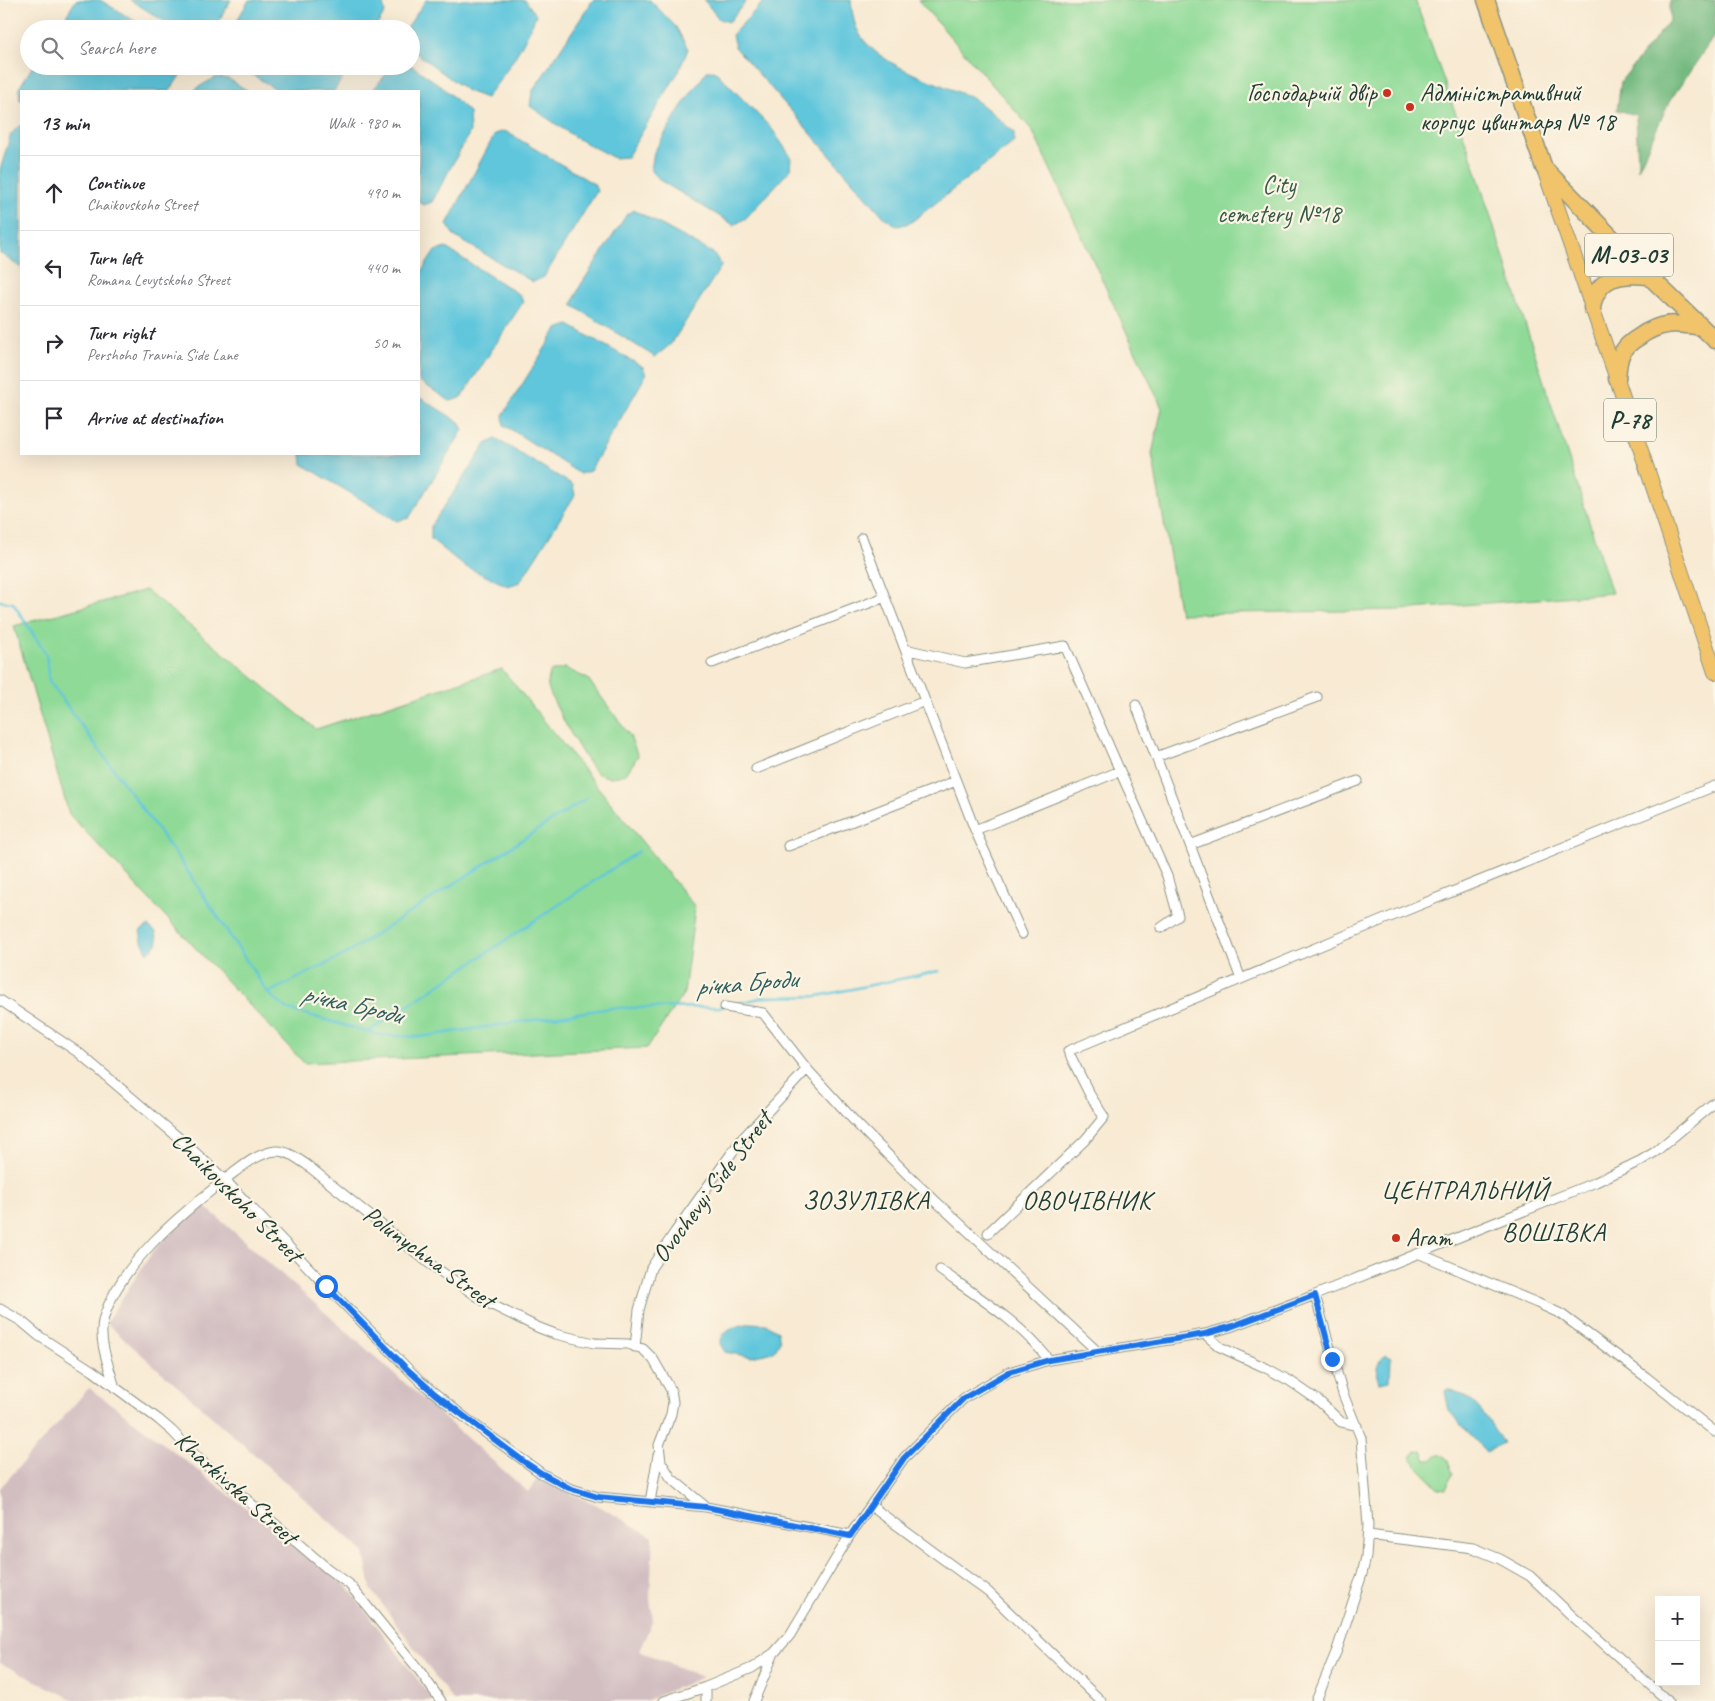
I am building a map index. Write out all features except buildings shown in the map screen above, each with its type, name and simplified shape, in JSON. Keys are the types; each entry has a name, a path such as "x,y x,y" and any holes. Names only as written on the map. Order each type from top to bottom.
{"highway":[{"name":"Р-78","path":"1486,0 1544,168"},
{"name":"М-03-03","path":"1544,168 1649,276 1715,340"},
{"path":"1592,308 1595,294 1607,282 1620,276 1649,276"},
{"path":"1617,379 1621,354 1628,344 1646,332 1664,324 1702,327"}],"main road":[{"name":"Р-78","path":"1544,168 1715,672"}],"street":[{"path":"862,538 975,830 1022,934"},
{"path":"712,663 885,597"},
{"path":"905,649 965,663 1065,646 1167,876 1178,916 1160,928"},
{"path":"1156,757 1317,697"},
{"path":"756,769 925,702"},
{"path":"1136,705 1241,979"},
{"path":"975,830 1120,771"},
{"path":"788,846 956,781"},
{"path":"1190,845 1358,781"},
{"path":"988,1233 1085,1140 1104,1117 1090,1095 1068,1051 1394,915 1715,786"},
{"name":"Chaikovskoho Street","path":"0,1000 60,1039 99,1069 186,1144 224,1180 407,1369 474,1425 541,1473 569,1488 598,1497 706,1507 850,1536"},
{"path":"725,1007 763,1013 807,1069 860,1126 914,1180 1098,1352"},
{"name":"Ovochevyi Side Street","path":"635,1346 639,1310 651,1268 741,1140 807,1069"},
{"path":"664,1701 706,1687 752,1668 774,1653 790,1635 850,1536 904,1458 964,1398 1009,1372 1049,1360 1205,1334 1230,1327 1315,1295 1596,1182 1640,1161 1656,1152 1715,1102"},
{"name":"Polunychna Street","path":"115,1388 102,1332 104,1317 114,1295 134,1263 173,1222 224,1180 263,1155 275,1151 287,1153 306,1165 430,1264 484,1301 555,1334 594,1343 635,1346"},
{"path":"1420,1254 1537,1303 1566,1318 1646,1377 1715,1432"},
{"path":"940,1270 1006,1319 1037,1345 1049,1360"},
{"path":"1315,1295 1343,1394 1361,1438 1368,1535 1362,1574 1337,1650 1316,1701"},
{"name":"Kharkivska Street","path":"0,1308 21,1320 39,1336 93,1371 172,1431 200,1460 348,1584 419,1670 441,1701"},
{"path":"1205,1334 1220,1347 1290,1381 1319,1401 1341,1422 1357,1426"},
{"path":"635,1346 643,1349 653,1359 671,1390 673,1402 660,1446 650,1502"},
{"path":"660,1446 661,1462 671,1478 706,1507"},
{"path":"871,1506 988,1592 1101,1701"},
{"path":"1368,1535 1473,1548 1500,1559 1530,1576 1668,1701"},
{"path":"754,1701 774,1653"},
{"path":"706,1687 706,1701"}],"shaded area":[{"path":"199,1201 528,1492 538,1478 597,1505 653,1537 650,1598 653,1620 639,1651 703,1677 645,1701 453,1701 371,1589 364,1552 106,1323 149,1257 172,1227"},
{"path":"89,1388 346,1585 434,1701 76,1701 0,1663 0,1488"}],"green space":[{"name":"City cemetery №18","path":"918,0 1415,0 1473,162 1612,593 1401,610 1180,614 1152,454 1162,408 1032,130"},
{"path":"1670,0 1715,0 1715,35 1669,102 1638,169 1636,115 1617,110 1621,81 1670,20"},
{"path":"146,590 316,729 502,669 695,907 684,993 647,1048 304,1063 69,814 14,626"},
{"path":"565,668 588,679 630,736 638,756 626,774 612,777 597,773 570,733 548,685 550,672"},
{"path":"1422,1451 1426,1460 1432,1460 1436,1455 1442,1455 1448,1461 1453,1474 1445,1489 1438,1488 1411,1457 1415,1452"}],"water":[{"path":"76,0 100,0 133,20 64,20"},
{"path":"130,0 231,0 219,20 162,20"},
{"path":"249,0 382,0 385,12 380,20 237,20"},
{"path":"426,0 525,0 536,15 514,59 486,98 467,91 420,56 420,20 412,20"},
{"path":"593,0 650,0 676,27 688,49 679,71 627,157 614,158 576,138 530,106 532,92"},
{"path":"704,0 747,0 729,22 719,19"},
{"path":"765,0 851,0 856,27 864,41 876,52 907,71 977,101 1014,132 1014,142 910,223 898,226 885,218 735,47 732,35"},
{"path":"420,71 441,86 469,112 470,132 432,202 424,205 420,203 420,90 373,90 385,75 420,75"},
{"path":"707,71 715,71 772,129 791,157 790,170 746,218 734,225 661,181 651,170 654,152 681,107"},
{"path":"27,75 180,75 171,90 20,90 20,100 19,88"},
{"path":"253,75 345,75 335,90 276,90"},
{"path":"216,77 229,79 246,90 196,90"},
{"path":"20,125 20,267 0,253 0,170 11,134"},
{"path":"505,131 594,184 597,191 544,277 533,282 454,236 447,224 495,134"},
{"path":"634,210 713,253 722,265 671,344 655,357 572,305 580,286 627,214"},
{"path":"446,248 520,295 523,302 461,398 450,401 420,382 420,274 435,251"},
{"path":"569,325 643,367 646,375 590,471 580,474 504,425 503,415 557,329"},
{"path":"420,398 459,422 463,430 409,518 397,521 302,464 301,455 420,455"},
{"path":"496,439 573,485 575,495 520,582 508,586 464,566 431,539 431,526 486,444"},
{"path":"148,926 156,932 158,943 148,953 142,941 140,931"},
{"path":"751,1323 766,1324 778,1331 780,1341 774,1352 751,1357 725,1352 720,1344 727,1330"},
{"path":"1385,1355 1391,1358 1390,1381 1379,1383 1378,1368 1380,1361"},
{"path":"1448,1389 1467,1398 1481,1410 1503,1443 1486,1452 1449,1411 1445,1391"}],"waterway":[{"name":"річка Броди","path":"0,601 13,603 46,654 49,681 182,863 268,993 287,1009 379,1035 420,1037 611,1008 724,1007"},
{"path":"268,993 344,955 587,798"},
{"path":"368,1032 639,851"},
{"name":"річка Броди","path":"732,1005 764,997 818,996 939,971"}],"place":[{"name":"Господарчій двір","path":"1387,93"},
{"name":"Адміністративний корпус цвинтаря № 18","path":"1410,107"},
{"name":"Агат","path":"1396,1238"}],"district":[{"name":"ЦЕНТРАЛЬНИЙ","path":"1465,1190"},
{"name":"ЗОЗУЛІВКА","path":"866,1200"},
{"name":"ОВОЧІВНИК","path":"1087,1200"},
{"name":"ВОШІВКА","path":"1554,1232"}],"route":[{"path":"326,1286 420,1382 523,1461 569,1488 598,1497 706,1507 850,1536 904,1458 964,1398 1009,1372 1049,1360 1205,1334 1230,1327 1315,1295 1332,1359"}]}
